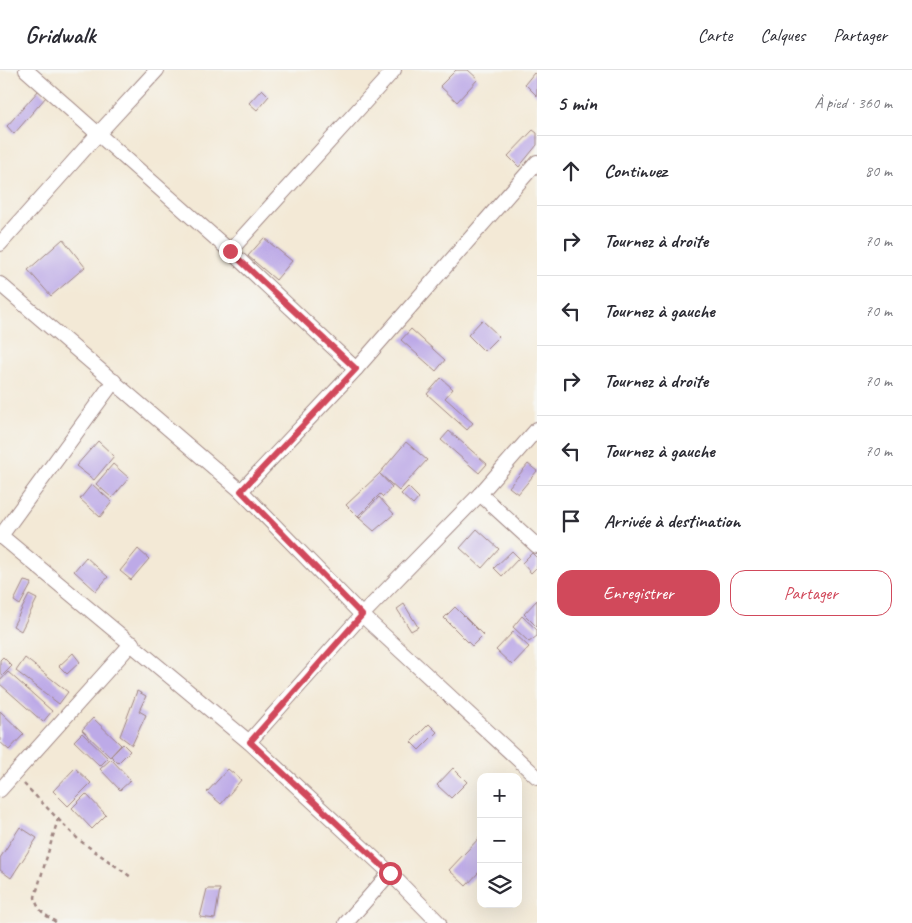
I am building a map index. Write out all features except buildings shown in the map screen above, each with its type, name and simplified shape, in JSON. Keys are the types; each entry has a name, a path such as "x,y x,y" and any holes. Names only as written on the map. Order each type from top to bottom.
{"street":[{"path":"26,70 230,251 356,369"},
{"path":"0,244 157,70"},
{"path":"230,251 394,70"},
{"path":"241,491 356,369 537,162"},
{"path":"0,284 241,491 362,615 537,776"},
{"path":"114,381 0,536 250,742 390,873 439,923"},
{"path":"250,742 362,615 480,494 537,429"},
{"path":"480,494 537,546"},
{"path":"0,790 132,643"},
{"path":"346,923 390,873"}],"path":[{"path":"14,774 79,840 131,877"},
{"path":"56,923 40,911 36,906 35,897 58,819"}],"route":[{"path":"230,251 356,369 241,491 362,615 250,742 390,873"}]}
